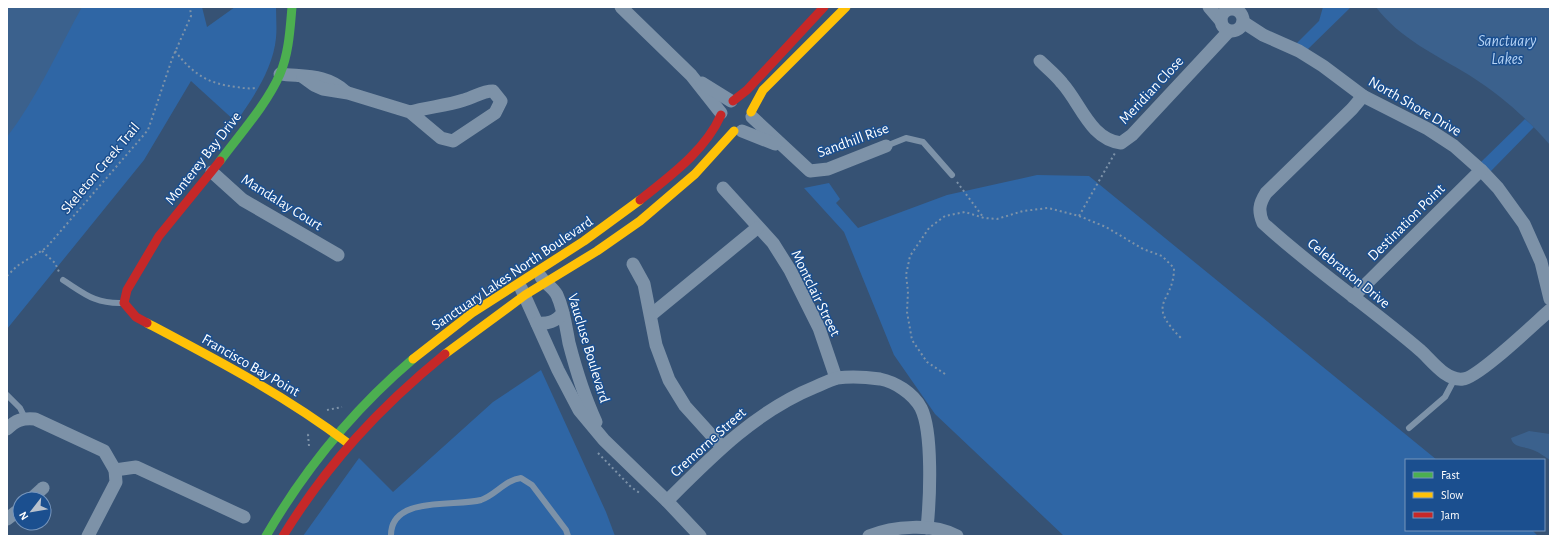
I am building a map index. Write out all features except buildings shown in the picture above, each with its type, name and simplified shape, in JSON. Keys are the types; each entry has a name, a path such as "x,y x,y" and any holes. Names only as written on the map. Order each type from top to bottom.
{"street":[{"name":"Monterey Bay Drive","path":"124,303 127,290 159,236 212,172 277,79 288,48 292,7"},
{"path":"620,7 691,75 721,114 726,127 738,131 749,125 758,99 768,85 846,7"},
{"path":"721,114 723,108 747,90 824,7"},
{"path":"1208,7 1227,18"},
{"name":"North Shore Drive","path":"1263,35 1238,10 1227,18 1263,35 1298,51 1323,66 1363,96 1428,129 1454,146 1481,170 1498,188 1524,224 1541,262 1550,299"},
{"name":"Meridian Close","path":"1040,61 1062,82 1098,133 1110,141 1121,143 1136,131 1219,40 1227,18 1240,28 1244,16"},
{"path":"691,75 732,101 746,104 752,114"},
{"path":"277,79 303,77 314,86 323,89 348,93 410,112 441,138 453,141 495,113 501,101 493,91 483,91 464,100 410,112"},
{"name":"Celebration Drive","path":"1363,96 1266,193 1260,201 1259,213 1263,223 1275,234 1420,350 1448,376 1455,378"},
{"name":"Sanctuary Lakes North Boulevard","path":"266,536 293,491 337,434 378,391 433,343 483,305 604,228 661,183 706,143 714,131 721,114"},
{"name":"Sandhill Rise","path":"752,114 782,147 810,171 828,169 886,146"},
{"name":"Sandhill Rise","path":"738,131 782,147"},
{"name":"Sanctuary Lakes North Boulevard","path":"283,536 298,509 349,444 388,404 436,361 486,322 525,295 589,258 648,215 695,174 738,131"},
{"name":"Destination Point","path":"1353,297 1481,170"},
{"name":"Mandalay Court","path":"212,172 243,200 338,255"},
{"name":"Montclair Street","path":"723,188 757,228 773,243 790,270 819,328 836,378"},
{"path":"650,316 757,228"},
{"path":"633,264 644,284 656,345 669,380 685,406 722,447"},
{"name":"Vaucluse Boulevard","path":"537,270 544,283 554,290 563,313 578,377 587,404 604,440"},
{"name":"Vaucluse Boulevard","path":"518,282 558,370 579,410 604,440 667,501 700,536"},
{"name":"Francisco Bay Point","path":"124,303 136,317 272,390 337,434 349,444"},
{"path":"1455,378 1464,379 1478,371 1550,310"},
{"path":"537,323 546,324 557,320 563,313"},
{"name":"Cremorne Street","path":"667,501 722,447 756,419 802,392 836,378 866,377 887,381 905,390 920,407 928,429 930,501 927,528"},
{"path":"7,429 16,421 25,418 35,419 104,451 115,470 116,482 88,536"},
{"path":"115,470 136,467 244,517"},
{"path":"40,491 43,488"},
{"path":"868,536 884,529 927,528 958,536"}],"lane":[{"name":"Sandhill Rise","path":"886,146 906,138 923,142 952,175"},
{"path":"63,280 94,300 110,303 124,303"},
{"path":"1409,428 1446,397 1455,378"},
{"path":"7,395 20,408 25,418"},
{"path":"391,536 393,524 402,514 410,509 481,500 510,481 521,478 532,485 566,530 568,536"}],"path":[{"name":"Skeleton Creek Trail","path":"7,276 17,266 46,248 148,130 175,51 191,16 190,7"},
{"path":"175,51 187,67 208,81 225,86 251,89 277,79"},
{"path":"1079,216 1121,143"},
{"path":"952,175 984,218"},
{"path":"944,374 927,362 912,340 907,312 908,291 906,275 910,256 929,228 945,216 965,212 984,218 997,218 1023,211 1048,208 1079,216 1106,227 1143,249 1162,256 1174,268 1174,282 1165,296 1161,308 1167,324 1180,338"},
{"path":"42,251 55,263 63,280"}],"shaded area":[{"path":"7,7 202,7 207,27 235,7 276,7 276,38 267,72 236,122 191,81 144,160 7,329"},
{"path":"1323,7 1351,7 1307,50 1296,44 1319,21"},
{"path":"1525,119 1534,127 1490,172 1480,163"},
{"path":"1037,175 1089,176 1436,459 1405,459 1405,531 1533,531 1538,536 1064,536 935,414 894,355 844,232 804,188 829,183 840,199 836,203 858,228 947,195"},
{"path":"541,370 606,512 615,536 303,536 359,458 393,492 493,402"}],"water":[{"path":"7,7 82,7 38,90 7,137"},
{"name":"Sanctuary Lakes","path":"1376,7 1550,7 1550,145 1532,125 1502,98 1469,75 1407,37 1385,18"},
{"path":"1529,431 1550,434 1550,460 1537,452 1514,444 1511,438"}],"traffic: fast":[{"path":"220,161 261,108 275,85 283,66 287,49 292,7"},
{"path":"266,536 297,487 350,420 391,378 413,359"}],"traffic: slow":[{"path":"751,112 763,90 846,7"},
{"path":"445,354 525,295 597,251 640,221 695,174 734,131"},
{"path":"413,359 472,313 584,241 640,200"},
{"path":"147,323 251,379 301,410 349,444"}],"traffic: jam":[{"path":"733,101 747,90 824,7"},
{"path":"640,200 686,162 706,140 721,115"},
{"path":"147,323 136,317 124,303 127,290 159,236 220,161"},
{"path":"283,536 318,484 356,438 398,395 445,354"}]}
